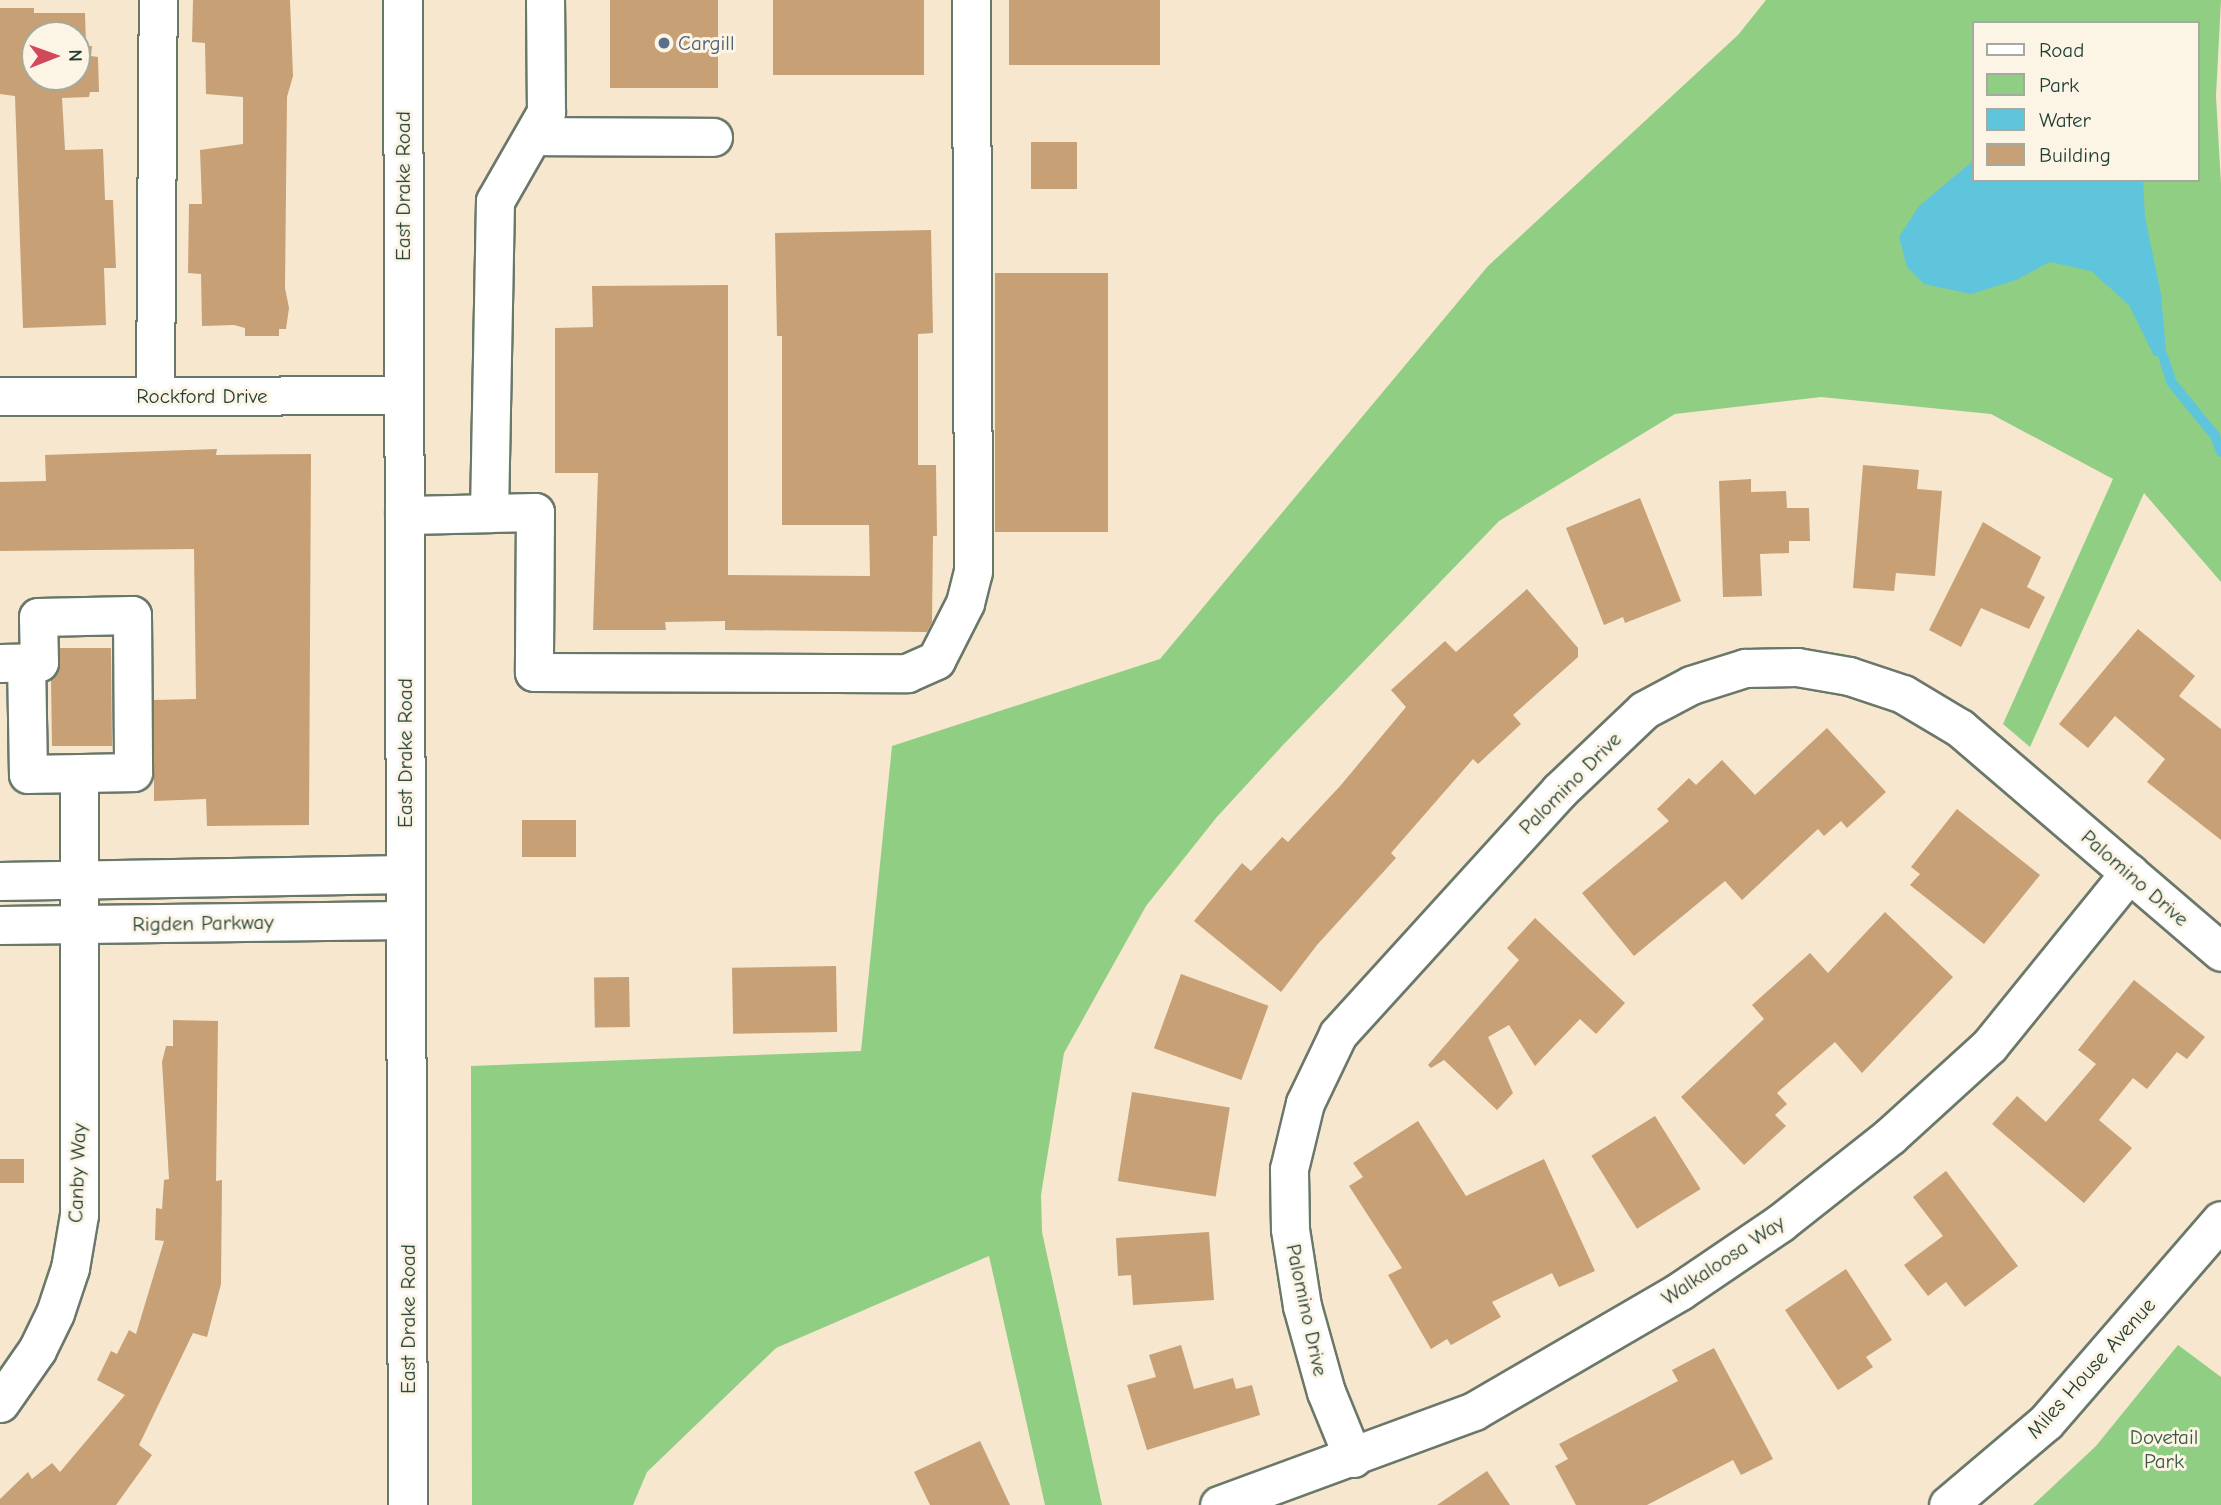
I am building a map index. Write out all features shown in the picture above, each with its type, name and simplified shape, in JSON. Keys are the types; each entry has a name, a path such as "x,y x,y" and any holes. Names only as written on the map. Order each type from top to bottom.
{"main road":[{"name":"East Drake Road","path":"403,0 408,1505"}],"street":[{"path":"155,396 158,0"},
{"path":"489,513 495,201 546,112 545,0"},
{"path":"404,515 535,512 534,672 907,673 936,660 965,603 973,572 971,0"},
{"path":"533,136 713,137"},
{"name":"Rockford Drive","path":"0,396 404,395"},
{"path":"132,615 133,772 27,774 13,663 39,662 38,617 132,615"},
{"name":"Palomino Drive","path":"1353,1458 1325,1392 1302,1306 1290,1229 1289,1169 1305,1103 1347,1024 1559,790 1644,710 1691,685 1745,668 1797,667 1849,676 1903,694 1960,728 2221,952"},
{"name":"Canby Way","path":"0,1403 37,1350 55,1313 79,1215 79,773"},
{"name":"Walkaloosa Way","path":"1219,1505 1353,1458 1474,1411 1680,1291 1780,1223 1890,1136 1989,1046 2129,873"},
{"name":"Rigden Parkway","path":"0,881 80,883 405,874"},
{"name":"Rigden Parkway","path":"0,925 405,920"},
{"name":"Miles House Avenue","path":"1948,1505 2046,1422 2221,1220"}],"green space":[{"path":"1766,0 2221,0 2216,96 2221,184 2221,582 2144,493 2030,747 2003,724 2113,479 1991,414 1821,397 1675,414 1499,521 1283,745 1216,818 1146,906 1064,1053 1041,1195 1042,1232 1102,1505 1045,1505 989,1256 776,1348 647,1472 633,1505 472,1505 471,1066 861,1051 892,746 1160,659 1488,266 1738,35"},
{"name":"Dovetail Park","path":"2178,1345 2221,1377 2221,1505 2033,1505 2096,1446"}],"water":[{"path":"1972,162 1972,182 2143,182 2145,217 2161,294 2166,350 2163,356 2154,356 2129,305 2091,271 2050,262 2016,280 1971,294 1924,284 1907,267 1899,237 1919,206"}],"building":[{"path":"193,0 290,0 293,76 287,97 285,288 289,308 286,329 279,329 279,336 245,336 245,328 234,325 202,326 201,274 188,273 189,204 202,204 200,150 243,144 243,97 206,94 205,43 192,42"},
{"name":"Cargill","path":"610,0 718,0 718,88 610,88"},
{"path":"773,0 924,0 924,75 773,75"},
{"path":"1009,0 1160,0 1160,65 1009,65"},
{"path":"0,8 34,8 34,13 85,13 85,21 21,21 21,91 91,91 91,56 98,57 99,92 90,92 89,97 62,98 65,150 103,149 105,200 113,200 116,268 104,268 106,325 23,328 15,96 0,94"},
{"path":"1031,142 1077,142 1077,189 1031,189"},
{"path":"931,230 933,333 918,334 918,465 936,465 937,536 933,536 932,622 927,632 725,630 725,621 665,622 666,630 593,630 598,473 555,473 555,328 593,327 592,286 728,285 728,575 870,576 869,525 782,525 782,336 777,336 775,233"},
{"path":"995,273 1108,273 1108,532 995,532"},
{"path":"217,449 216,455 311,454 309,825 207,826 206,799 154,801 154,700 196,699 194,549 0,551 0,482 46,481 45,455"},
{"path":"1863,465 1919,470 1917,489 1942,491 1935,576 1896,573 1894,591 1853,588"},
{"path":"1751,479 1751,492 1786,491 1787,508 1809,508 1810,541 1789,541 1789,553 1760,554 1762,596 1723,597 1719,481"},
{"path":"1640,498 1681,601 1625,623 1623,617 1604,625 1566,528"},
{"path":"1983,522 2041,557 2027,587 2045,597 2029,629 1981,608 1961,647 1929,630"},
{"path":"1527,589 1578,648 1578,657 1513,715 1521,724 1478,764 1473,759 1391,853 1396,858 1317,945 1281,992 1194,921 1242,863 1251,871 1282,837 1288,842 1341,785 1406,707 1391,690 1445,641 1456,652"},
{"path":"2138,629 2195,676 2179,696 2221,729 2221,840 2147,782 2165,759 2115,716 2088,748 2059,724"},
{"path":"60,648 111,648 112,746 52,746 51,679 58,671"},
{"path":"1827,728 1886,792 1847,828 1841,821 1824,836 1818,829 1742,900 1725,881 1634,956 1582,893 1669,821 1657,809 1689,778 1696,785 1722,760 1755,795"},
{"path":"1957,809 2040,875 1984,944 1910,885 1920,874 1911,867"},
{"path":"522,820 576,820 576,857 522,857"},
{"path":"1885,912 1953,977 1862,1073 1835,1042 1777,1093 1787,1104 1775,1115 1786,1126 1744,1165 1681,1097 1764,1019 1752,1005 1810,953 1828,973"},
{"path":"1535,918 1625,1003 1596,1034 1580,1019 1535,1066 1509,1025 1488,1037 1513,1093 1497,1110 1444,1060 1431,1068 1428,1065 1519,960 1507,948"},
{"path":"836,966 837,1032 733,1034 732,968"},
{"path":"1181,974 1268,1006 1241,1080 1154,1048"},
{"path":"629,977 630,1027 595,1028 594,978"},
{"path":"2134,980 2205,1037 2187,1059 2177,1052 2147,1089 2133,1078 2099,1120 2132,1148 2084,1203 1992,1124 2017,1096 2046,1122 2096,1064 2078,1050"},
{"path":"173,1020 218,1021 216,1181 222,1180 221,1284 207,1337 193,1333 139,1445 152,1455 116,1505 0,1505 0,1499 28,1472 32,1479 52,1463 60,1472 125,1395 97,1380 111,1351 117,1354 129,1330 136,1334 164,1241 155,1240 156,1208 162,1209 164,1180 169,1179 162,1062 166,1046 173,1046"},
{"path":"1132,1092 1230,1107 1216,1196 1118,1181"},
{"path":"1655,1116 1701,1189 1637,1229 1591,1156"},
{"path":"1418,1121 1466,1196 1544,1159 1595,1271 1559,1287 1552,1273 1492,1302 1501,1317 1451,1345 1447,1339 1431,1349 1388,1275 1402,1268 1349,1186 1363,1177 1353,1163"},
{"path":"0,1159 24,1159 24,1183 0,1183"},
{"path":"1946,1171 2018,1266 1965,1307 1946,1282 1928,1296 1904,1265 1943,1236 1913,1197"},
{"path":"1209,1232 1214,1300 1133,1305 1131,1275 1118,1276 1116,1238"},
{"path":"1846,1269 1892,1340 1866,1357 1873,1367 1838,1390 1785,1310"},
{"path":"1181,1345 1194,1389 1233,1378 1236,1389 1252,1385 1260,1415 1147,1450 1127,1385 1156,1377 1149,1355"},
{"path":"1714,1348 1773,1459 1741,1475 1733,1460 1647,1505 1576,1505 1555,1466 1568,1459 1559,1444 1678,1381 1672,1370"},
{"path":"980,1441 1010,1505 930,1505 914,1472"},
{"path":"1487,1471 1510,1505 1437,1505"}],"waterway":[{"path":"2163,356 2172,383 2215,436 2221,452"}],"place":[{"name":"Cargill","path":"664,43"}]}
